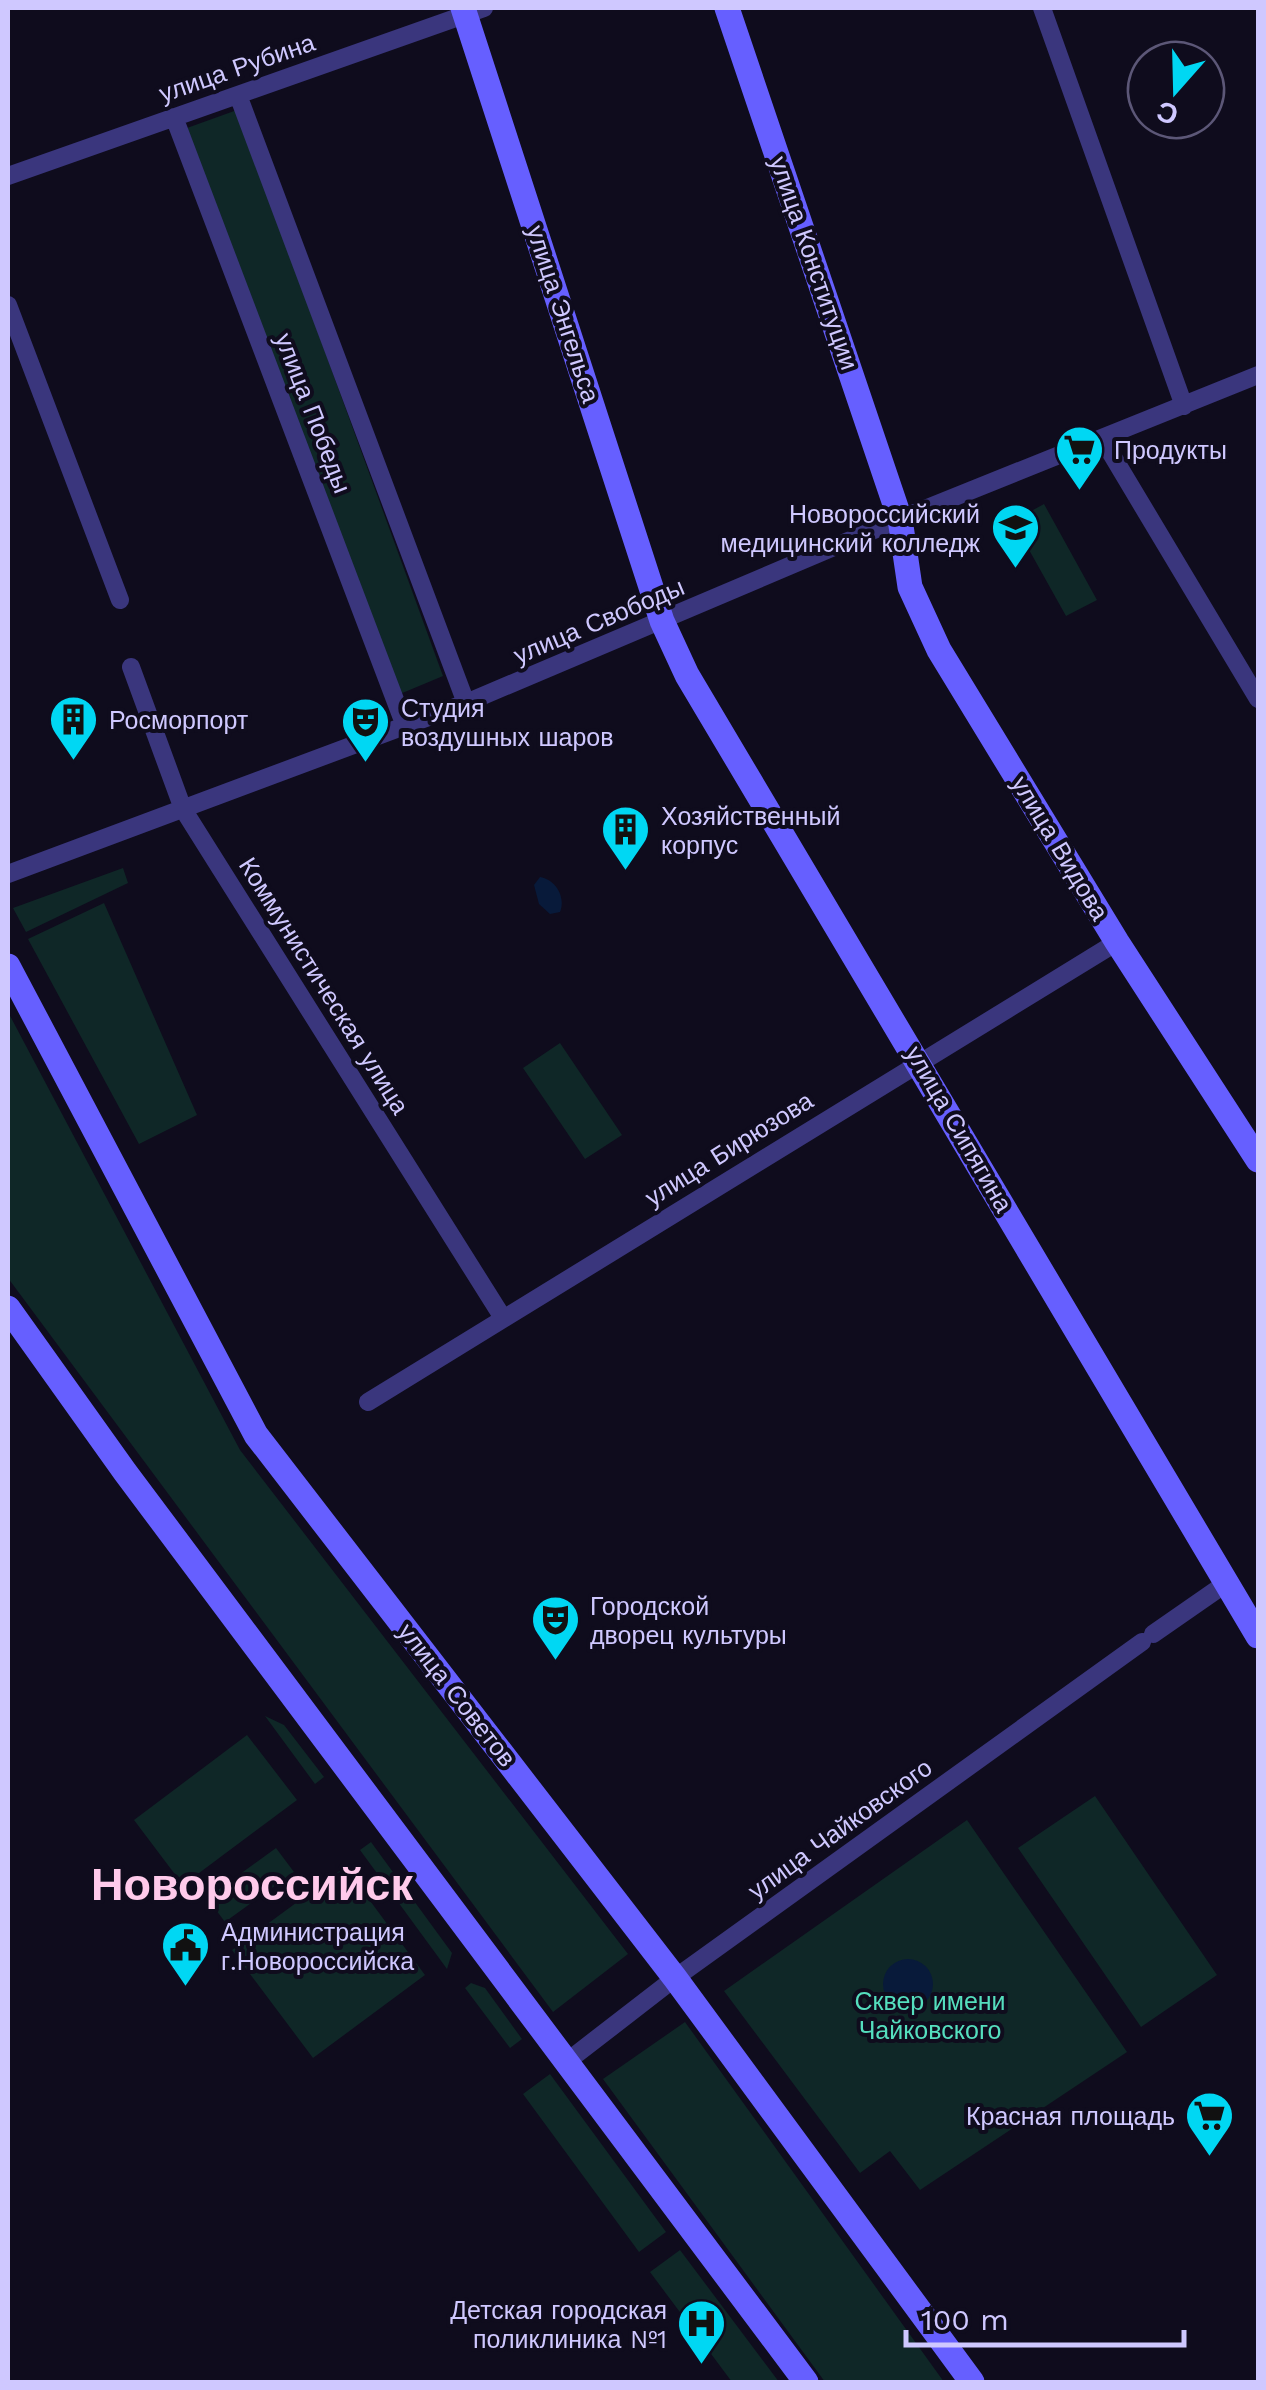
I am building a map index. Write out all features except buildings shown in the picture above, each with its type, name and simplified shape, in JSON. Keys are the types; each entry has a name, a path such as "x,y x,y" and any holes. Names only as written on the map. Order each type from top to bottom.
{"street":[{"name":"улица Конституции","path":"727,8 900,518"},
{"path":"1042,8 1184,406"},
{"name":"улица Рубина","path":"8,176 471,10"},
{"name":"улица Энгельса","path":"471,10 662,620"},
{"name":"улица Победы","path":"238,95 466,704"},
{"name":"улица Победы","path":"174,118 405,726"},
{"path":"8,305 120,600"},
{"name":"улица Свободы","path":"8,874 466,704 900,518 1258,375"},
{"path":"1103,440 1258,699"},
{"name":"улица Видова","path":"900,518 910,587 940,650 1117,942 1258,1160"},
{"name":"улица Сипягина","path":"662,620 722,735 920,1060 1258,1636"},
{"name":"Коммунистическая улица","path":"131,668 183,809 503,1318"},
{"name":"улица Бирюзова","path":"368,1402 1117,942"},
{"name":"улица Советов","path":"8,966 256,1435 676,1978 972,2382"},
{"path":"8,1308 137,1488 569,2060 806,2382"},
{"name":"улица Чайковского","path":"569,2060 676,1978 1225,1584"}],"green space":[{"path":"237,110 443,676 400,694 187,128"},
{"path":"1044,504 1097,600 1066,616 1013,521"},
{"path":"123,868 128,883 26,932 13,908"},
{"path":"104,903 197,1115 139,1144 28,939"},
{"path":"8,1012 240,1450 628,1954 553,2012 8,1278"},
{"path":"560,1043 622,1135 585,1159 523,1068"},
{"path":"265,1716 284,1725 324,1777 315,1784"},
{"path":"247,1735 297,1800 183,1885 134,1820"},
{"path":"1095,1796 1217,1975 1141,2027 1018,1848"},
{"name":"Сквер имени Чайковского","path":"967,1820 1127,2052 920,2190 890,2151 860,2173 724,1991"},
{"path":"371,1842 452,1953 447,1969 360,1850"},
{"path":"276,1848 294,1872 225,1922 207,1898"},
{"path":"345,1867 425,1975 313,2058 232,1950"},
{"path":"471,1983 485,1988 522,2039 510,2048 465,1988"},
{"path":"685,2022 944,2382 825,2382 603,2079"},
{"path":"550,2074 666,2232 639,2252 523,2094"},
{"path":"680,2250 779,2382 732,2382 650,2272"}],"water":[{"path":"540,877 558,890 560,912 550,914 539,904 534,885"},
{"path":"908,1959 926,1966 933,1984 926,2002 908,2009 890,2002 883,1984 890,1966"}],"place":[{"name":"Продукты","path":"1079,492"},
{"name":"Новороссийский медицинский колледж","path":"1015,570"},
{"name":"Росморпорт","path":"74,762"},
{"name":"Студия воздушных шаров","path":"366,764"},
{"name":"Хозяйственный корпус","path":"626,872"},
{"name":"Городской дворец культуры","path":"555,1662"},
{"name":"Администрация г.Новороссийска","path":"186,1988"},
{"name":"Красная площадь","path":"1210,2158"},
{"name":"Детская городская поликлиника №1","path":"702,2366"}],"district":[{"name":"Новороссийск","path":"252,1884"}]}
